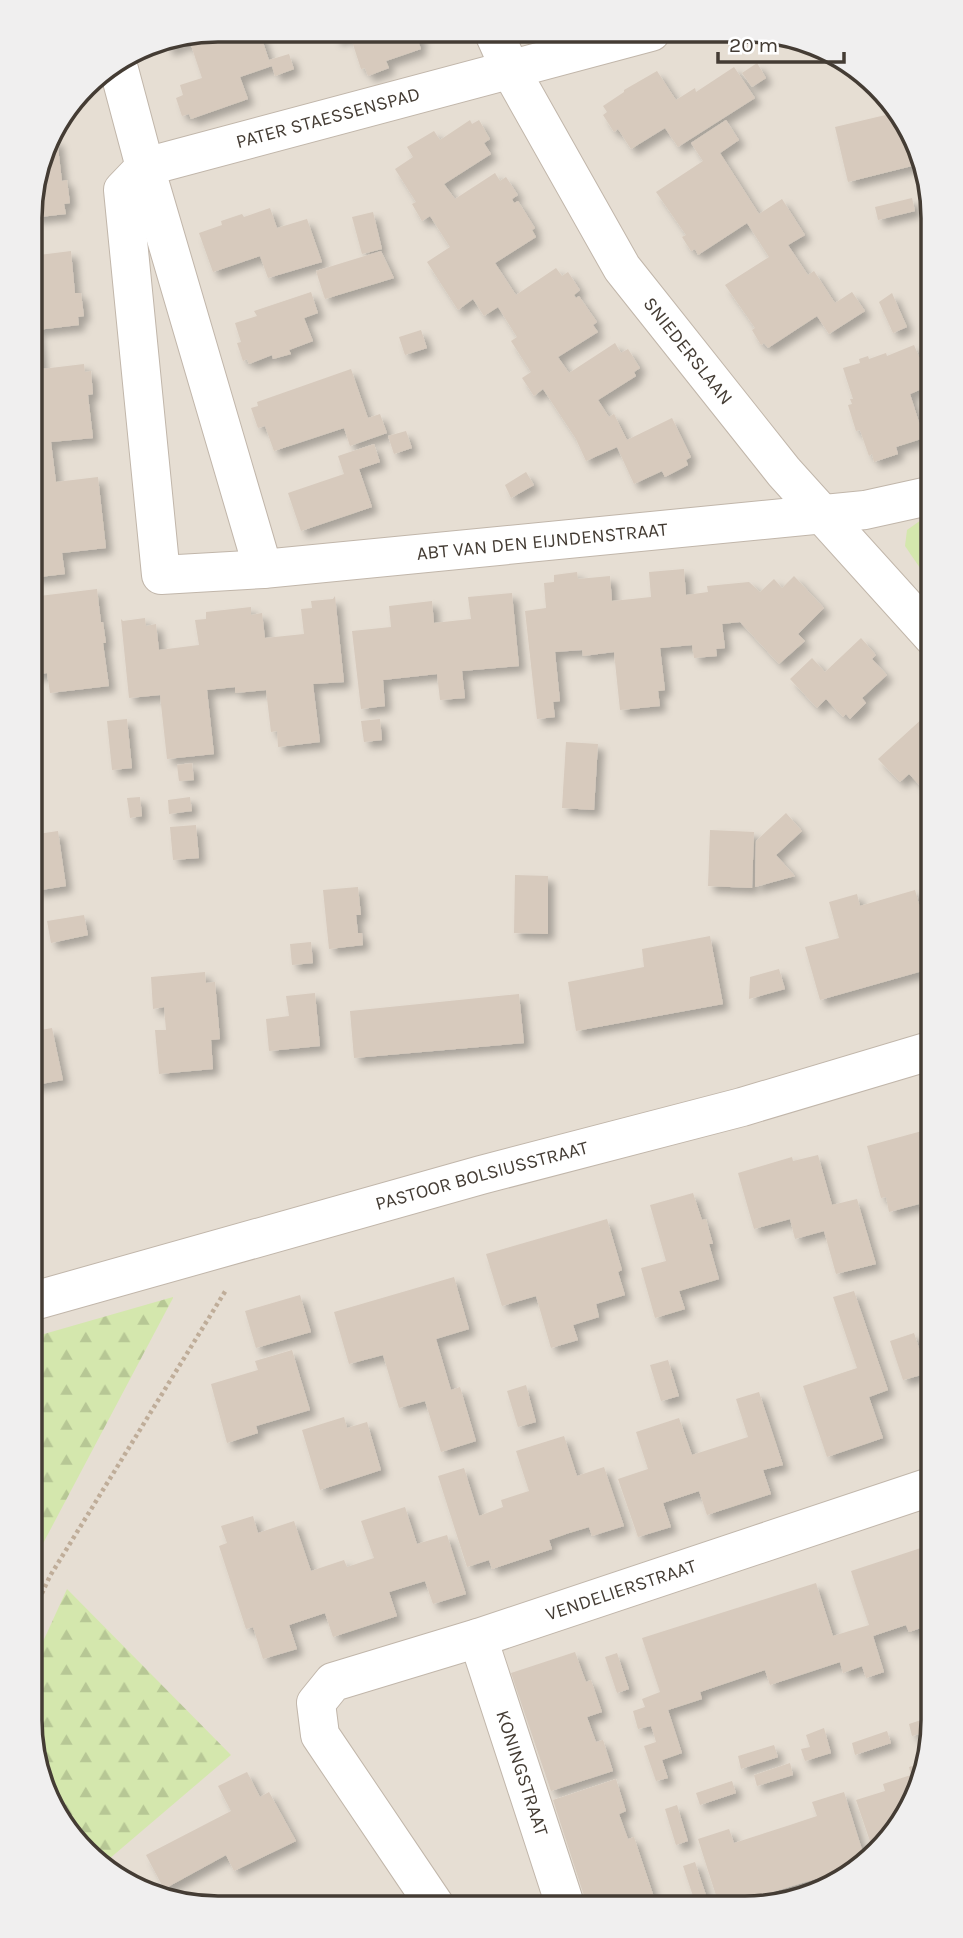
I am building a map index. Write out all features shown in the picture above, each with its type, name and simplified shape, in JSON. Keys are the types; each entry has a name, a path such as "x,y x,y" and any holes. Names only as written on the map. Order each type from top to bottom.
{"street":[{"name":"SNIEDERSLAAN","path":"498,42 511,71 622,268 784,472 921,624"},
{"name":"PATER STAESSENSPAD","path":"145,167 394,99 618,42"},
{"path":"120,72 263,569"},
{"name":"ABT VAN DEN EIJNDENSTRAAT","path":"145,167 123,190 160,575 263,569 865,510 921,498"},
{"name":"PASTOOR BOLSIUSSTRAAT","path":"42,1299 481,1175 742,1107 921,1054"},
{"name":"VENDELIERSTRAAT","path":"429,1896 320,1735 316,1703 333,1682 478,1638 921,1490"},
{"name":"KONINGSTRAAT","path":"478,1638 562,1896"}],"path":[{"path":"42,1593 50,1576 258,1238"}],"shaded area":[{"path":"745,42 779,45 823,60 861,86 891,120 912,161 921,218 921,1732 908,1787 885,1827 870,1845 852,1860 802,1887 745,1896 195,1894 151,1883 111,1860 93,1845 78,1827 51,1777 42,1720 42,206 55,151 72,120 93,93 140,60 161,51 195,44"}],"green space":[{"path":"921,520 921,569 905,546 907,530"},
{"path":"173,1297 42,1545 42,1335"},
{"path":"67,1589 231,1755 109,1859 78,1827 51,1777 42,1720 42,1644"}],"building":[{"path":"263,42 269,60 289,54 294,69 275,76 272,66 240,77 248,99 191,119 189,114 182,116 176,98 183,95 180,85 202,78 191,45"},
{"path":"352,42 418,42 421,49 386,61 389,68 368,76 365,68 361,69"},
{"path":"757,63 766,78 752,87 742,73"},
{"path":"734,67 755,98 678,147 665,128 631,149 618,129 614,132 603,115 607,112 603,106 657,71 676,100 695,88 696,92"},
{"path":"887,115 903,140 913,166 848,182 835,127"},
{"path":"470,120 472,124 479,120 490,139 484,143 491,154 444,184 455,199 495,173 500,181 506,177 518,195 512,199 514,203 518,201 535,228 532,230 536,237 495,263 516,295 556,268 562,276 568,272 580,290 574,295 576,298 579,296 597,322 593,325 598,332 558,357 569,373 615,343 621,353 628,349 640,368 634,372 636,376 598,400 609,417 614,414 627,440 672,418 691,457 686,460 688,465 665,477 662,471 634,484 617,447 586,461 576,439 543,389 534,396 522,378 531,372 511,341 517,337 498,307 484,316 473,299 458,310 427,262 450,247 430,216 422,221 412,204 416,202 395,169 413,157 407,147 434,131 440,140"},
{"path":"726,120 739,140 720,153 759,214 782,199 805,235 788,245 808,275 814,271 835,303 852,292 865,311 829,334 817,316 768,348 764,343 761,345 752,330 755,328 725,285 769,257 747,223 698,255 695,249 691,251 682,237 686,235 656,192 703,161 691,143"},
{"path":"58,145 62,181 67,180 70,203 64,204 66,214 42,217 48,172"},
{"path":"912,198 915,211 878,220 875,207"},
{"path":"270,208 277,228 307,219 322,262 268,278 260,256 213,272 199,233 222,225 221,221"},
{"path":"373,212 382,249 362,254 352,217"},
{"path":"71,251 75,293 81,293 84,316 78,317 79,325 42,329 42,255"},
{"path":"381,251 394,278 325,299 316,271"},
{"path":"311,292 318,313 304,318 313,341 289,350 291,354 273,359 272,355 249,364 247,359 243,361 237,343 241,342 235,323 257,316 254,311"},
{"path":"892,293 907,327 893,333 879,302"},
{"path":"421,330 427,348 405,355 399,337"},
{"path":"914,345 921,361 921,389 910,394 921,429 921,439 896,447 898,454 874,462 872,454 869,456 860,430 856,431 848,405 852,404 850,399 853,399 843,368 860,363 859,359 868,356 869,359 886,353 887,356"},
{"path":"84,364 85,372 91,371 93,394 88,395 93,438 51,442 56,482 98,477 106,548 62,553 65,574 42,577 42,369"},
{"path":"351,369 368,418 380,414 387,433 350,446 344,428 274,451 265,426 258,428 251,408 258,406 257,402"},
{"path":"406,431 412,448 394,454 388,436"},
{"path":"374,444 380,462 359,469 372,507 301,531 288,493 344,474 338,456"},
{"path":"526,472 534,485 511,498 505,485"},
{"path":"684,569 686,595 708,592 707,586 749,582 760,592 774,579 782,588 794,576 824,608 798,634 805,641 779,664 740,622 722,624 725,648 716,649 717,656 694,658 692,645 660,648 665,690 658,691 660,706 620,710 614,652 583,656 582,650 555,652 560,701 553,702 555,717 537,719 525,611 546,608 544,583 554,582 554,575 577,572 578,579 610,576 612,601 651,597 649,572"},
{"path":"97,589 106,643 103,643 109,686 50,693 47,673 42,674 42,596"},
{"path":"512,593 519,666 462,671 465,698 440,700 437,674 383,680 385,706 361,709 352,631 391,627 389,606 432,601 434,623 471,619 468,597"},
{"path":"335,596 344,682 313,684 320,742 278,747 277,731 271,732 266,690 235,693 235,687 207,690 214,754 167,759 160,695 129,698 121,619 145,618 146,626 156,624 159,650 199,645 195,620 206,619 206,612 251,607 251,615 262,613 265,638 304,634 301,609 312,608 311,601 333,599"},
{"path":"861,638 876,655 872,659 887,675 862,698 866,703 850,719 846,714 843,717 826,699 817,708 790,679 812,658 825,672"},
{"path":"127,719 132,768 112,770 107,721"},
{"path":"380,719 382,740 364,742 361,721"},
{"path":"921,720 921,786 909,774 900,782 878,759"},
{"path":"566,742 598,744 594,810 562,808"},
{"path":"192,763 194,780 179,781 177,765"},
{"path":"140,797 142,816 130,818 127,798"},
{"path":"190,797 192,811 169,814 168,800"},
{"path":"786,813 802,831 776,855 795,876 755,887 756,841"},
{"path":"196,825 199,858 173,860 170,827"},
{"path":"710,830 754,832 752,888 708,886"},
{"path":"58,831 66,886 42,890 42,833"},
{"path":"515,875 548,876 548,934 514,933"},
{"path":"358,887 361,915 356,915 358,933 362,933 363,945 329,949 323,890"},
{"path":"915,890 921,911 921,971 820,1000 805,947 839,938 829,902 857,894 860,906"},
{"path":"84,915 88,935 51,943 47,921"},
{"path":"710,936 723,1004 576,1031 568,982 644,967 642,949"},
{"path":"311,942 313,963 292,965 290,944"},
{"path":"779,969 785,989 749,999 750,977"},
{"path":"205,972 206,983 215,982 220,1039 211,1040 213,1069 159,1074 155,1030 166,1030 164,1007 153,1009 151,977"},
{"path":"315,993 320,1046 269,1051 266,1019 289,1016 286,996"},
{"path":"519,994 524,1043 354,1058 350,1011"},
{"path":"52,1028 63,1080 42,1084 42,1030"},
{"path":"921,1131 921,1210 919,1204 889,1212 886,1197 881,1198 867,1146"},
{"path":"818,1155 832,1205 857,1199 876,1264 836,1274 824,1231 795,1239 790,1219 754,1229 738,1173 792,1157 793,1161"},
{"path":"693,1193 702,1220 706,1219 713,1244 709,1244 719,1279 679,1291 685,1309 655,1318 641,1268 666,1261 650,1205"},
{"path":"607,1219 622,1270 618,1272 625,1295 596,1304 599,1317 573,1325 578,1340 551,1348 536,1296 502,1306 486,1254"},
{"path":"454,1277 469,1329 436,1339 451,1390 460,1387 476,1441 441,1452 425,1401 399,1408 383,1355 349,1364 334,1312"},
{"path":"854,1291 888,1390 869,1397 883,1438 827,1457 803,1386 857,1368 833,1297"},
{"path":"300,1295 311,1332 256,1348 245,1311"},
{"path":"914,1333 921,1354 921,1375 903,1380 890,1341"},
{"path":"292,1350 310,1410 256,1426 258,1433 227,1443 211,1384 258,1370 255,1361"},
{"path":"668,1360 679,1396 661,1401 650,1365"},
{"path":"526,1385 536,1422 518,1427 507,1391"},
{"path":"759,1392 783,1465 763,1470 771,1494 707,1515 699,1491 663,1503 671,1527 638,1537 618,1479 648,1469 636,1432 679,1418 692,1455 748,1437 736,1399"},
{"path":"344,1417 347,1428 367,1422 381,1470 320,1490 302,1430"},
{"path":"564,1436 577,1476 604,1467 624,1526 592,1536 589,1527 569,1533 549,1540 552,1549 492,1569 489,1560 467,1567 438,1476 464,1468 479,1516 503,1507 501,1500 529,1491 516,1451"},
{"path":"405,1507 417,1544 447,1535 466,1594 433,1604 425,1581 389,1592 397,1616 333,1637 325,1613 289,1625 297,1649 263,1659 253,1627 246,1629 219,1546 227,1543 221,1526 253,1516 258,1533 294,1521 311,1571 344,1560 347,1567 374,1558 361,1521"},
{"path":"921,1548 921,1628 909,1632 906,1625 873,1636 884,1672 866,1678 862,1666 843,1673 840,1662 770,1685 765,1670 700,1692 702,1699 668,1710 682,1753 662,1760 668,1778 656,1781 644,1746 656,1742 654,1735 651,1726 638,1729 633,1711 645,1707 642,1699 660,1692 642,1638 816,1583 833,1636 869,1625 851,1571"},
{"path":"575,1652 586,1682 591,1680 602,1712 587,1717 596,1742 603,1740 613,1771 551,1791 511,1673"},
{"path":"617,1653 629,1689 617,1693 605,1657"},
{"path":"921,1720 921,1734 912,1736 909,1724"},
{"path":"824,1728 831,1753 805,1761 801,1749 810,1747 806,1735"},
{"path":"887,1731 891,1743 855,1755 852,1743"},
{"path":"774,1745 778,1757 741,1769 738,1756"},
{"path":"790,1763 793,1775 757,1786 754,1775"},
{"path":"915,1765 908,1787 885,1827 871,1844 856,1800 885,1791 883,1784 911,1775 909,1767"},
{"path":"247,1772 260,1797 269,1792 296,1841 234,1871 226,1855 166,1888 163,1887 146,1855 231,1811 218,1786"},
{"path":"616,1779 626,1811 619,1814 628,1839 634,1837 654,1896 584,1896 553,1800"},
{"path":"732,1781 736,1793 700,1805 696,1793"},
{"path":"844,1792 863,1851 828,1875 765,1894 716,1896 698,1839 729,1829 734,1843 790,1825 817,1816 812,1802"},
{"path":"677,1805 688,1841 676,1845 665,1809"},
{"path":"695,1862 706,1896 693,1896 683,1866"}]}
